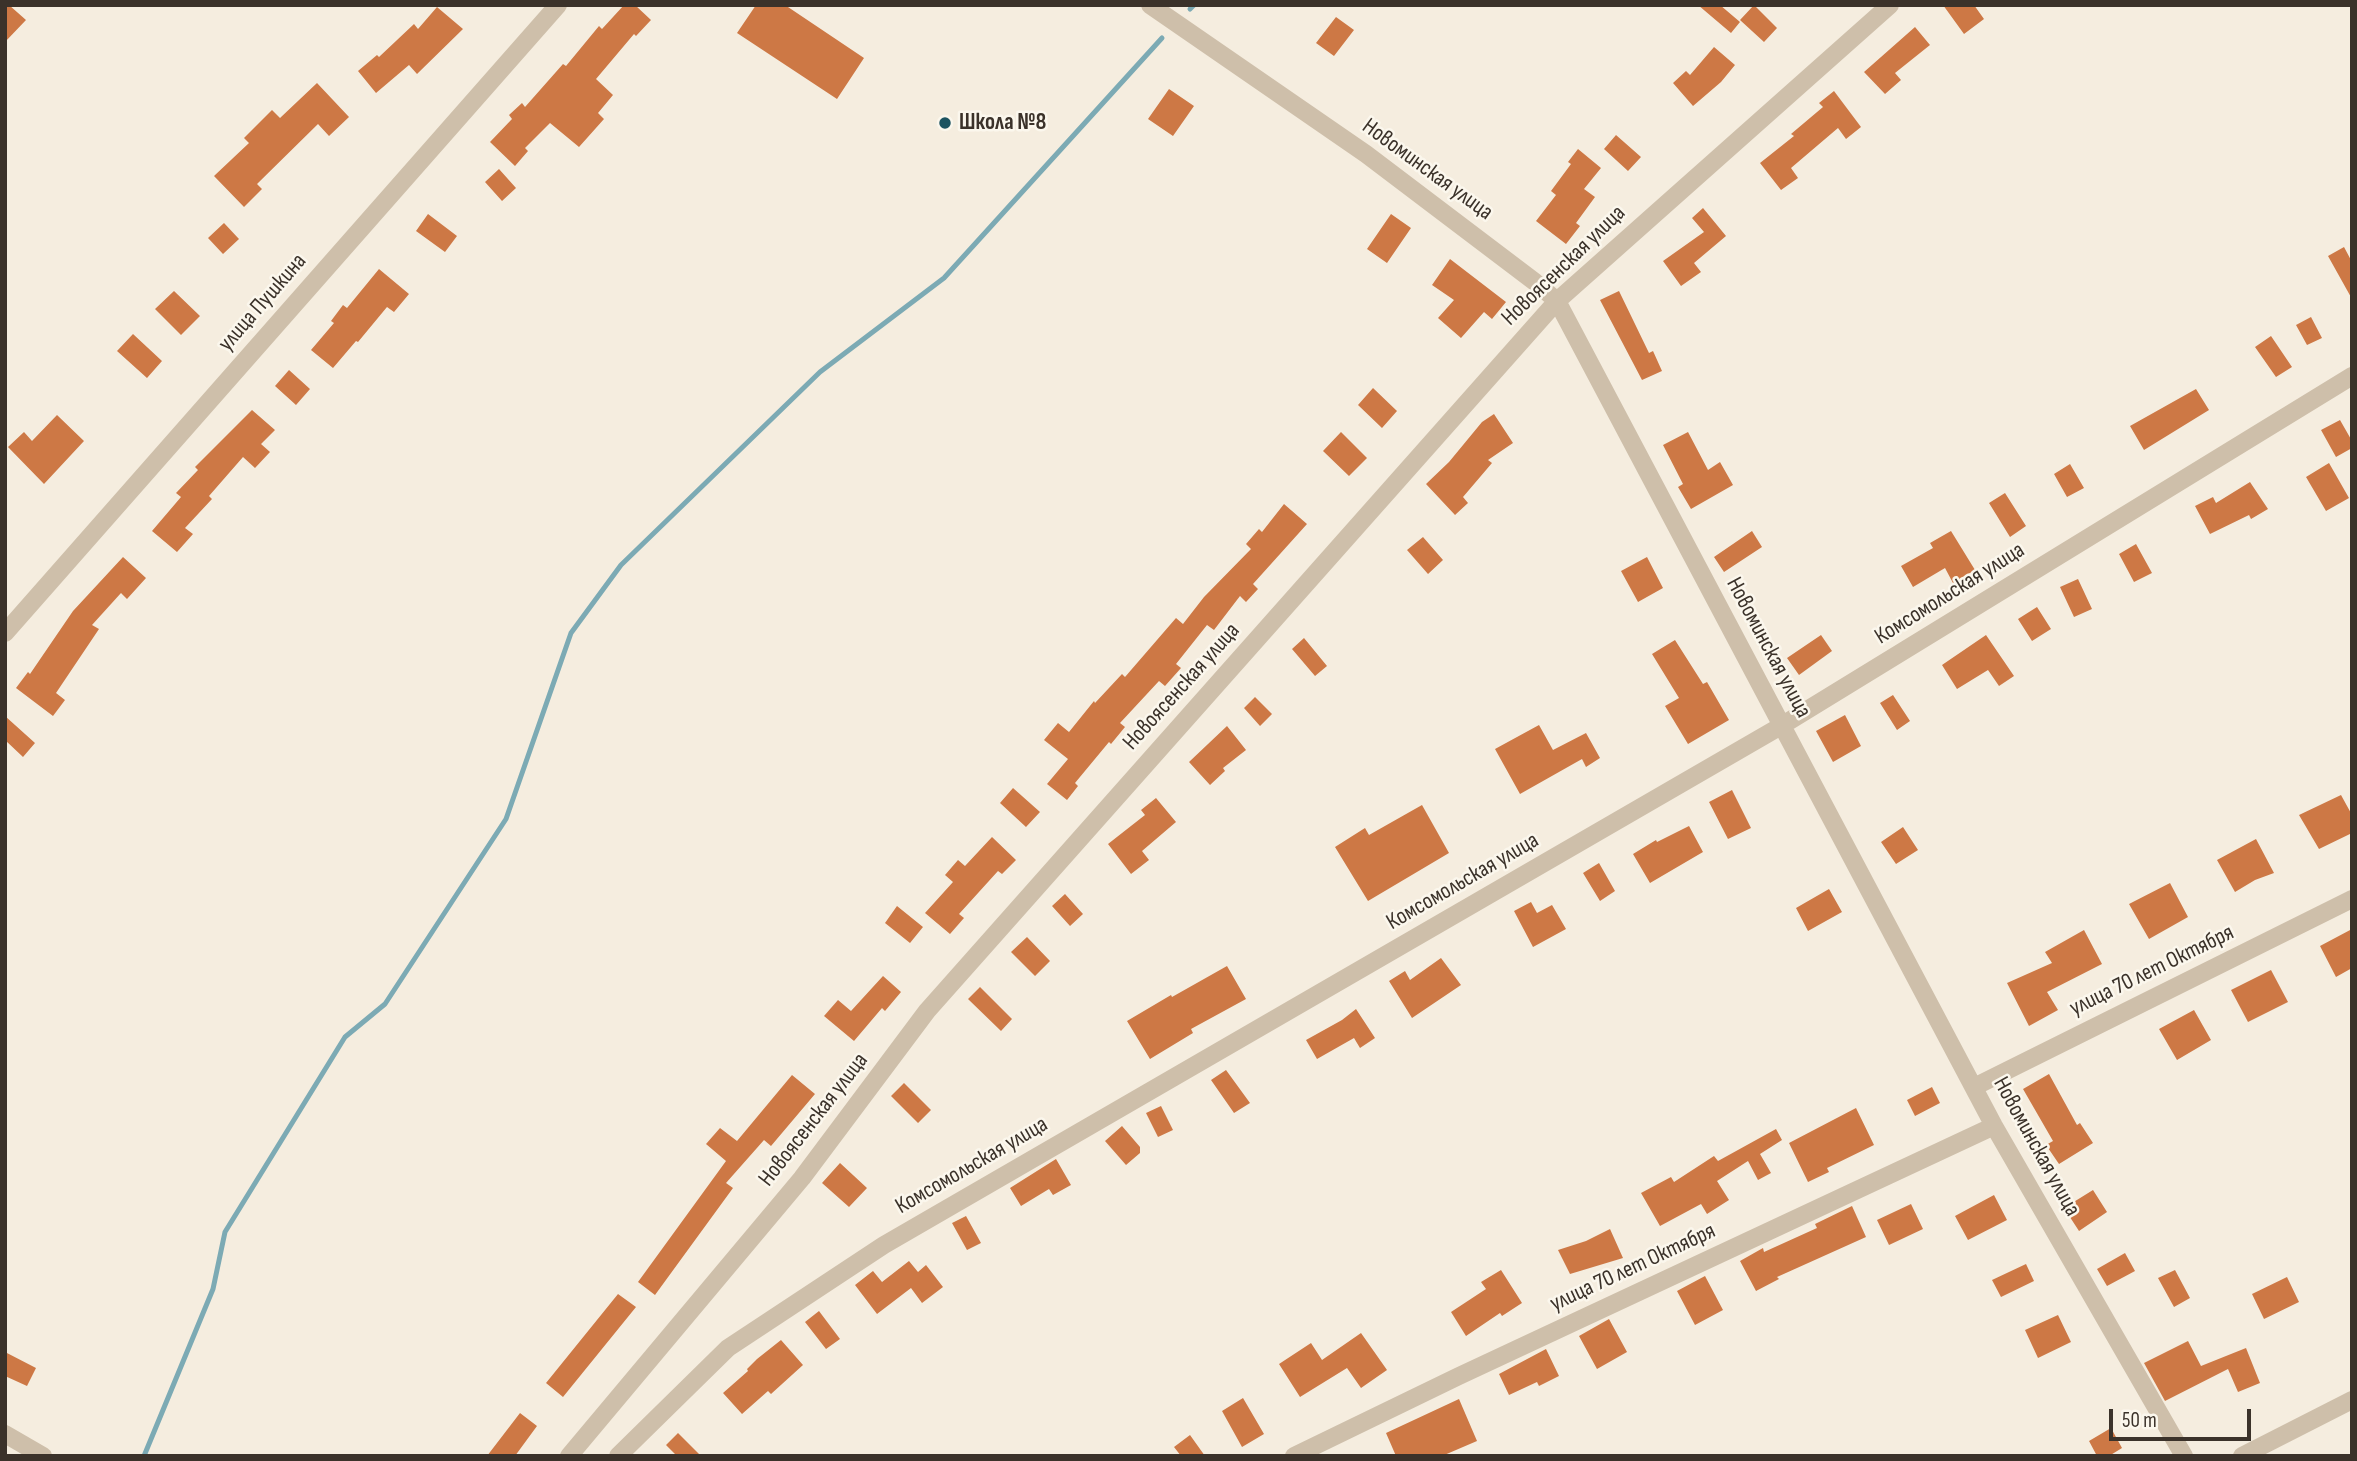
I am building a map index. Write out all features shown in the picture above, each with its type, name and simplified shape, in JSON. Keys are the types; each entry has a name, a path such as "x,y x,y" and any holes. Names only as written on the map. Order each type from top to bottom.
{"street":[{"name":"улица Пушкина","path":"5,633 558,5"},
{"name":"Новоминская улица","path":"1150,5 1366,154 1557,301 1994,1126 2184,1456"},
{"name":"Новоясенская улица","path":"569,1456 802,1178 927,1011 1557,301 1890,5"},
{"name":"Комсомольская улица","path":"618,1456 728,1348 884,1245 1781,726 2352,376"},
{"name":"улица 70 лет Октября","path":"1974,1087 2352,899"},
{"name":"улица 70 лет Октября","path":"1294,1456 1484,1364 1994,1126"},
{"path":"2242,1456 2352,1400"},
{"path":"5,1434 43,1456"}],"building":[{"path":"5,5 9,5 26,20 5,42"},
{"path":"624,5 635,5 651,20 636,36 634,34 596,79 613,95 598,113 604,119 579,147 550,123 525,148 528,151 515,166 490,142 512,119 509,115 522,103 525,107 563,64 566,66 599,26 602,29"},
{"path":"756,5 785,5 864,58 837,99 737,33"},
{"path":"1698,5 1720,5 1740,22 1731,33"},
{"path":"1754,5 1777,28 1764,42 1740,20"},
{"path":"1943,5 1974,5 1984,19 1964,34"},
{"path":"437,7 463,29 417,74 409,65 376,93 358,71 377,55 379,57 414,24 418,29"},
{"path":"1336,17 1354,30 1334,56 1316,43"},
{"path":"1915,27 1930,45 1895,73 1901,80 1885,94 1864,72"},
{"path":"1714,47 1735,65 1721,82 1693,106 1673,83 1686,71 1690,75"},
{"path":"317,83 349,117 329,136 318,124 257,184 262,189 244,207 214,176 249,143 244,138 272,110 280,118"},
{"path":"1169,89 1194,106 1173,136 1148,119"},
{"path":"1834,91 1861,127 1846,139 1838,128 1791,168 1798,178 1781,190 1760,163 1794,136 1791,134 1823,107 1819,103"},
{"path":"1616,135 1641,157 1628,171 1604,149"},
{"path":"1578,149 1601,168 1584,189 1595,197 1576,223 1580,226 1566,244 1536,221 1556,195 1551,191 1571,164 1568,162"},
{"path":"499,169 516,188 502,201 485,182"},
{"path":"1703,208 1726,236 1694,263 1701,272 1681,286 1663,261 1704,232 1692,218"},
{"path":"428,214 457,236 445,252 416,231"},
{"path":"1391,214 1411,228 1387,263 1367,249"},
{"path":"224,223 239,239 223,254 208,238"},
{"path":"2344,247 2352,262 2352,299 2328,256"},
{"path":"1450,259 1506,302 1492,319 1484,312 1461,338 1438,318 1454,300 1432,285"},
{"path":"379,269 409,294 394,312 387,307 333,368 311,350 334,323 331,321 343,305 347,308"},
{"path":"174,291 200,316 181,335 155,309"},
{"path":"1619,291 1649,353 1653,351 1662,371 1642,380 1600,300"},
{"path":"2311,317 2322,338 2307,345 2296,325"},
{"path":"133,334 162,361 147,378 117,351"},
{"path":"2271,336 2292,367 2276,377 2255,347"},
{"path":"289,370 310,389 296,405 275,386"},
{"path":"1373,388 1397,411 1382,428 1358,405"},
{"path":"2196,389 2209,410 2144,450 2130,426"},
{"path":"252,410 275,430 261,444 270,452 255,468 243,457 209,496 212,499 185,528 193,534 177,552 152,531 181,497 176,493 198,470 195,467"},
{"path":"1494,414 1513,443 1488,460 1492,463 1463,497 1468,503 1455,515 1426,484 1449,462 1482,422"},
{"path":"57,415 84,441 44,484 8,447 24,432 32,441"},
{"path":"2340,420 2352,441 2352,448 2336,457 2321,430"},
{"path":"1341,432 1367,458 1349,476 1323,451"},
{"path":"1688,432 1708,470 1720,462 1733,485 1691,509 1678,487 1683,484 1663,445"},
{"path":"2329,463 2349,498 2326,511 2306,477"},
{"path":"2070,464 2084,488 2067,497 2054,474"},
{"path":"2250,482 2268,509 2251,519 2249,515 2210,534 2195,506 2213,497 2216,503"},
{"path":"2005,493 2026,526 2010,537 1989,503"},
{"path":"1284,504 1307,524 1253,584 1258,589 1246,602 1240,596 1214,630 1207,625 1176,664 1181,668 1165,686 1159,681 1120,723 1125,727 1075,783 1078,786 1067,800 1047,784 1068,759 1044,740 1058,723 1069,732 1094,701 1095,703 1122,674 1125,677 1176,618 1183,624 1204,597 1251,549 1246,544 1259,529 1262,532"},
{"path":"1752,531 1762,547 1724,572 1714,557"},
{"path":"1951,531 1975,570 1953,583 1945,568 1913,587 1901,566 1933,548 1930,543"},
{"path":"1423,537 1443,560 1428,574 1407,550"},
{"path":"2136,544 2152,573 2134,582 2119,554"},
{"path":"123,557 146,578 127,599 121,593 92,625 99,629 56,693 65,700 53,716 16,688 28,672 30,674 73,611"},
{"path":"1647,557 1663,588 1638,602 1621,571"},
{"path":"2078,579 2092,609 2074,617 2060,587"},
{"path":"2037,607 2051,629 2032,641 2018,619"},
{"path":"1821,635 1832,651 1799,675 1787,658"},
{"path":"1986,635 2014,676 1999,686 1988,670 1957,689 1942,665"},
{"path":"1304,638 1327,666 1315,676 1292,649"},
{"path":"1675,640 1703,684 1707,682 1729,720 1688,744 1665,706 1679,698 1652,654"},
{"path":"1893,695 1910,721 1897,730 1880,703"},
{"path":"1255,697 1272,714 1260,726 1244,708"},
{"path":"1845,715 1861,746 1833,762 1816,731"},
{"path":"5,716 35,743 23,757 5,740"},
{"path":"1539,725 1553,750 1586,733 1600,758 1586,767 1582,759 1520,794 1495,749"},
{"path":"1227,726 1246,750 1223,768 1225,771 1210,785 1189,762"},
{"path":"1013,788 1040,812 1026,827 1000,803"},
{"path":"1732,790 1751,828 1728,839 1709,802"},
{"path":"2341,795 2352,815 2352,833 2319,849 2299,815"},
{"path":"1156,798 1176,822 1142,851 1149,860 1131,874 1108,844 1145,815 1141,810"},
{"path":"1422,805 1449,853 1368,901 1335,847 1365,828 1369,835"},
{"path":"1689,826 1703,852 1650,883 1633,854 1656,840 1657,842"},
{"path":"1903,827 1918,850 1896,864 1881,842"},
{"path":"992,837 1016,860 1002,874 998,871 959,914 964,918 950,934 925,913 953,882 945,875 958,860 965,866"},
{"path":"2256,839 2274,873 2235,892 2217,860"},
{"path":"1599,863 1615,891 1600,901 1583,873"},
{"path":"2170,883 2188,917 2149,939 2129,904"},
{"path":"1829,889 1842,912 1808,931 1796,908"},
{"path":"1065,894 1083,914 1070,926 1052,906"},
{"path":"1531,902 1537,913 1552,905 1566,929 1533,947 1514,911"},
{"path":"897,906 923,927 910,943 885,923"},
{"path":"2352,929 2352,968 2336,977 2320,946"},
{"path":"2084,930 2102,964 2047,992 2058,1010 2029,1026 2007,983 2052,963 2045,952"},
{"path":"1027,937 1050,961 1035,976 1011,952"},
{"path":"1441,958 1461,985 1412,1018 1389,981 1405,971 1410,980"},
{"path":"1227,966 1246,999 1191,1029 1193,1033 1150,1059 1127,1021"},
{"path":"2271,970 2288,1002 2248,1022 2231,990"},
{"path":"883,976 901,992 885,1011 882,1008 854,1041 824,1016 838,1000 851,1011"},
{"path":"980,987 1012,1019 1001,1031 968,999"},
{"path":"1356,1009 1375,1038 1360,1048 1354,1038 1317,1059 1306,1040"},
{"path":"2194,1010 2211,1040 2177,1060 2159,1029"},
{"path":"1226,1070 1250,1103 1234,1113 1211,1080"},
{"path":"2049,1074 2077,1125 2080,1123 2093,1143 2059,1164 2046,1145 2053,1141 2023,1089"},
{"path":"792,1075 815,1094 771,1146 764,1140 726,1183 733,1188 655,1295 638,1282 726,1161 706,1144 720,1128 737,1141"},
{"path":"904,1083 931,1110 918,1123 891,1096"},
{"path":"1932,1087 1940,1103 1915,1116 1907,1100"},
{"path":"1161,1106 1173,1130 1158,1137 1146,1113"},
{"path":"1856,1108 1874,1145 1827,1168 1829,1172 1808,1182 1789,1143"},
{"path":"1122,1126 1140,1147 1140,1153 1126,1165 1105,1141"},
{"path":"1776,1129 1782,1140 1760,1154 1771,1173 1758,1180 1748,1161 1717,1181 1729,1200 1707,1214 1701,1204 1660,1226 1641,1193 1671,1177 1674,1182 1714,1156 1718,1161"},
{"path":"1056,1159 1071,1185 1053,1195 1049,1189 1021,1206 1010,1188"},
{"path":"840,1163 867,1188 849,1207 822,1183"},
{"path":"2093,1190 2107,1212 2079,1231 2064,1208"},
{"path":"1994,1195 2007,1220 1968,1240 1955,1216"},
{"path":"1911,1204 1923,1229 1889,1245 1877,1220"},
{"path":"1852,1206 1866,1237 1777,1277 1779,1279 1756,1291 1740,1261 1763,1248 1764,1252 1817,1228 1815,1224"},
{"path":"966,1216 981,1243 967,1250 952,1223"},
{"path":"1610,1229 1623,1258 1570,1274 1558,1250 1586,1241"},
{"path":"2125,1253 2135,1271 2107,1286 2097,1269"},
{"path":"909,1261 918,1272 926,1265 943,1287 922,1303 911,1288 877,1314 855,1285 873,1271 882,1282"},
{"path":"2026,1264 2034,1281 2001,1297 1992,1280"},
{"path":"1501,1270 1522,1303 1502,1316 1500,1313 1466,1336 1451,1312 1486,1289 1481,1282"},
{"path":"2175,1270 2190,1298 2174,1307 2158,1278"},
{"path":"1705,1276 1723,1310 1695,1325 1677,1291"},
{"path":"2287,1277 2299,1302 2264,1319 2252,1294"},
{"path":"618,1294 636,1307 563,1397 546,1383"},
{"path":"819,1311 840,1339 826,1349 805,1322"},
{"path":"2058,1315 2071,1342 2038,1358 2025,1330"},
{"path":"1609,1319 1627,1352 1597,1369 1579,1336"},
{"path":"1361,1333 1387,1370 1361,1388 1347,1368 1300,1397 1279,1364 1311,1343 1322,1360"},
{"path":"781,1340 803,1365 771,1394 768,1391 742,1414 723,1393 748,1371 757,1359"},
{"path":"2188,1341 2201,1366 2246,1348 2260,1383 2238,1392 2228,1369 2165,1401 2144,1363"},
{"path":"1546,1349 1559,1376 1539,1386 1537,1382 1509,1395 1499,1374"},
{"path":"5,1352 36,1368 27,1386 5,1376"},
{"path":"1243,1398 1264,1434 1242,1447 1222,1411"},
{"path":"1459,1399 1477,1441 1442,1456 1396,1456 1386,1433"},
{"path":"520,1413 537,1426 515,1456 487,1456"},
{"path":"2111,1428 2122,1448 2109,1456 2097,1456 2089,1441"},
{"path":"678,1433 701,1456 677,1456 666,1445"},
{"path":"1190,1435 1205,1456 1181,1456 1174,1447"}],"waterway":[{"path":"1190,9 1194,5"},
{"path":"144,1456 213,1289 225,1232 345,1037 385,1004 506,819 571,633 621,565 820,372 944,278 1162,38"}],"place":[{"name":"Школа №8","path":"945,123"}]}
